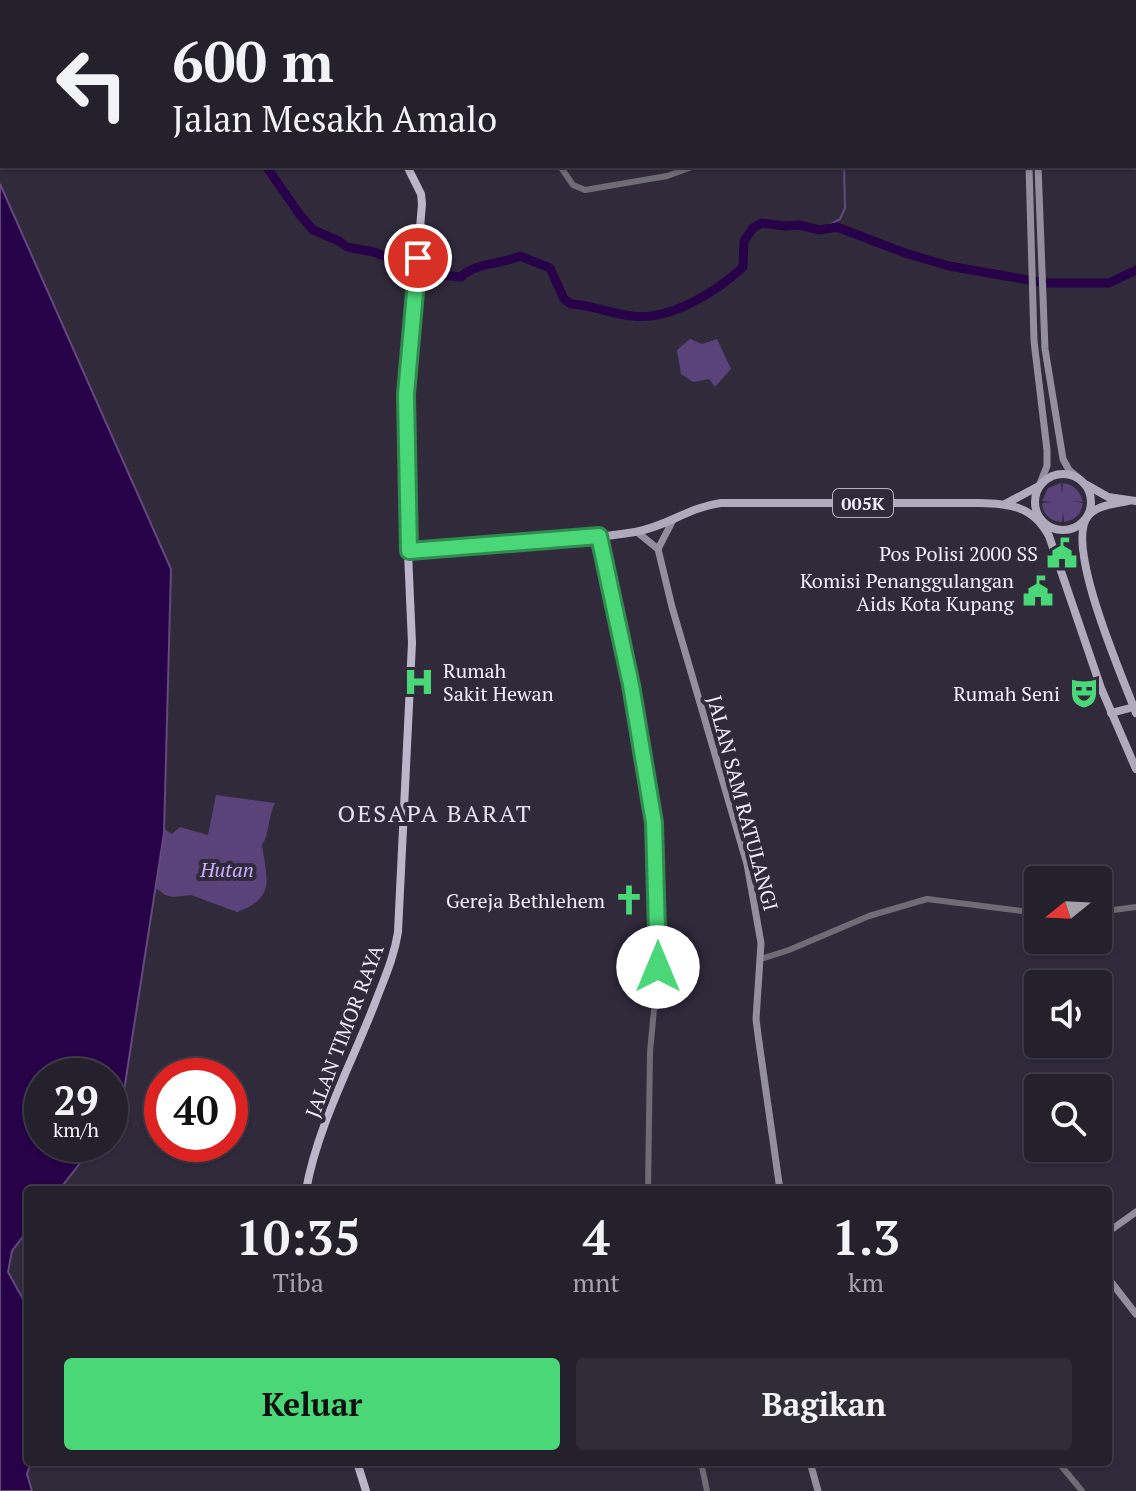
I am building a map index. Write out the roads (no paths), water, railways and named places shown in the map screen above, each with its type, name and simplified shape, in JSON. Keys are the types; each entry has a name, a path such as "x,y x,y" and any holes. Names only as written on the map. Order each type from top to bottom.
{"highway":[{"name":"JALAN TIMOR RAYA","path":"307,1186 327,1119 395,952 398,932 412,656 406,394 422,204 420,192 408,168"},
{"path":"358,1466 366,1491"}],"main road":[{"path":"1029,168 1048,373 1061,452 1066,465 1095,491 1108,497 1132,501"},
{"path":"1038,168 1035,359 1047,466 1034,503 1049,536 1111,713 1136,769"},
{"path":"1039,486 1058,473 1070,474 1081,480 1088,489 1091,500 1080,537 1081,551 1104,629 1135,710 1111,713"},
{"name":"005K","path":"1004,504 1039,486"},
{"path":"1040,519 1055,529 1067,530 1106,506 1132,501"},
{"name":"005K","path":"409,551 637,532 672,522 681,513 693,508 721,503 1004,504 1028,511 1040,519"},
{"path":"637,532 658,549 672,522"},
{"name":"JALAN SAM RATULANGI","path":"658,549 674,617 747,864 761,933 756,1019 779,1186"},
{"path":"1112,1229 1136,1212"},
{"path":"1112,1283 1136,1314"},
{"path":"811,1466 818,1491"}],"street":[{"path":"561,168 573,185 585,190 667,176 689,168"},
{"path":"599,536 631,685 657,843 658,967 650,1052 648,1186"},
{"path":"761,959 869,916 927,899 1024,911"},
{"path":"1112,910 1136,907"},
{"path":"702,1466 707,1491"},
{"path":"1061,1466 1082,1491"}],"waterway":[{"path":"267,168 313,230 347,247 374,252 430,274 461,277 481,266 520,256 550,268 564,299 571,304 632,316 662,314 677,309 720,286 743,267 744,241 753,228 762,223 799,225 820,230 837,227 949,266 1046,283 1109,283 1136,270"},
{"path":"820,230 840,219 845,208 844,168"}],"place":[{"name":"Pos Polisi 2000 SS","path":"1062,553"},
{"name":"Komisi Penanggulangan Aids Kota Kupang","path":"1038,591"},
{"name":"Rumah Sakit Hewan","path":"419,682"},
{"name":"Rumah Seni","path":"1084,693"},
{"name":"Gereja Bethlehem","path":"629,900"}],"district":[{"name":"OESAPA BARAT","path":"435,813"}],"park label":[{"name":"Hutan","path":"227,869"}]}
